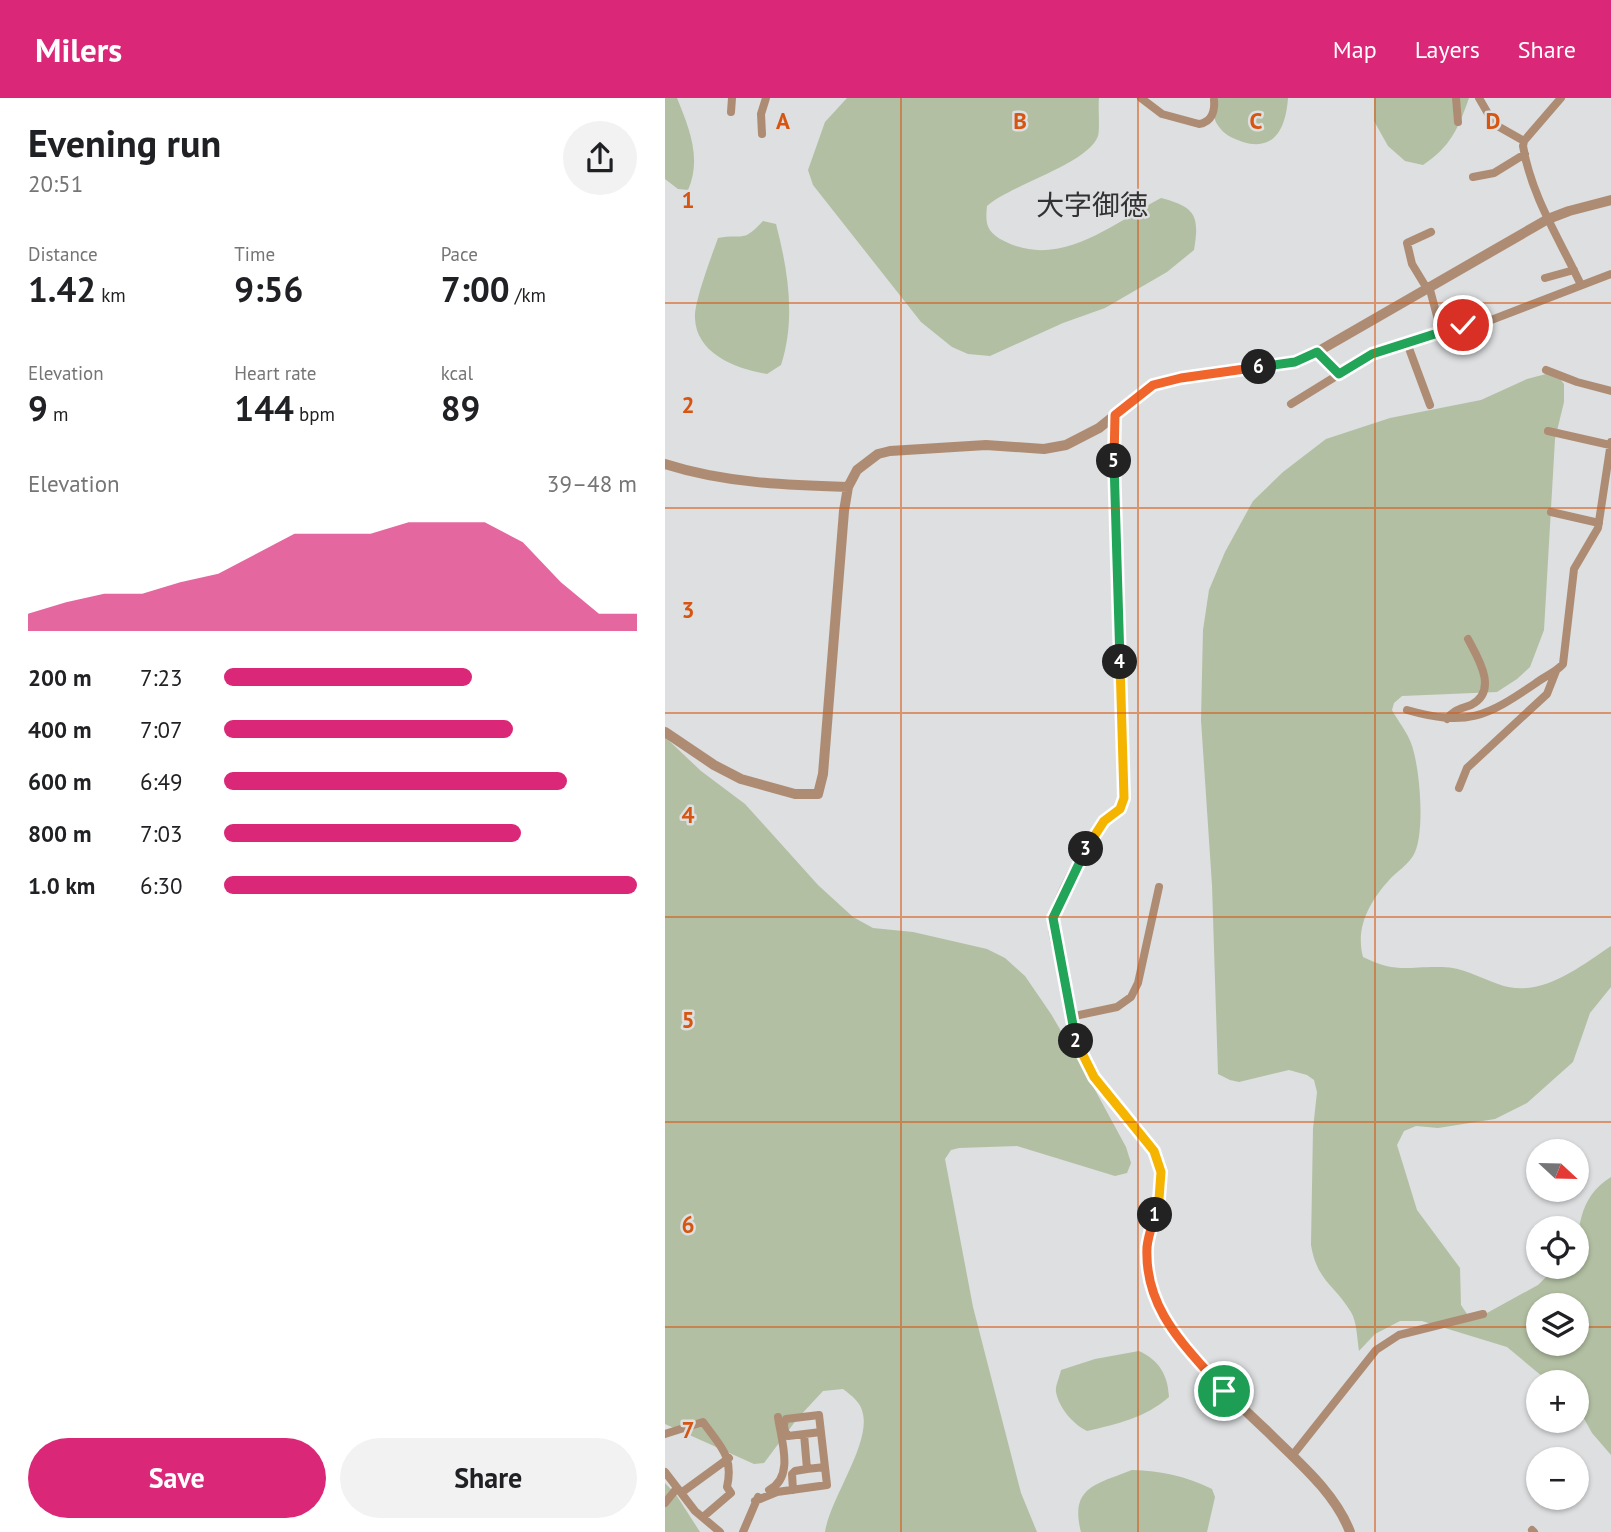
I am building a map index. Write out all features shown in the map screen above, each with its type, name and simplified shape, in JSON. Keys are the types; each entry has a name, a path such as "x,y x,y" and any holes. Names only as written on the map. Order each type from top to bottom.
{"street":[{"path":"731,111 732,98"},
{"path":"762,134 761,114 766,98"},
{"path":"1141,98 1162,114 1199,124 1211,117 1215,107 1214,100"},
{"path":"1456,98 1458,122"},
{"path":"1479,98 1495,124 1524,141"},
{"path":"1561,98 1524,141 1525,154 1548,219 1581,285"},
{"path":"1473,177 1494,173 1525,154"},
{"path":"665,732 714,765 741,779 795,794 818,794 823,774 844,511 848,487 857,470 869,459 890,451 986,445 1044,449 1066,445 1084,437 1153,385 1295,362 1317,352 1548,219 1611,200"},
{"path":"1431,232 1407,243 1412,264 1427,287 1441,331"},
{"path":"1545,278 1574,270"},
{"path":"1291,404 1372,354 1441,331 1486,321 1611,274"},
{"path":"1406,343 1430,405"},
{"path":"1317,352 1339,374"},
{"path":"1546,370 1611,391"},
{"path":"1115,415 1113,431 1124,798 1120,809 1104,821 1090,839 1053,918 1070,1017 1077,1047 1094,1077 1154,1151 1161,1172 1159,1199 1147,1245 1148,1272 1161,1314 1180,1341 1224,1391 1292,1456 1344,1514 1350,1532"},
{"path":"1407,710 1439,719 1490,712 1563,664 1574,569 1593,539 1607,498 1611,444 1548,431"},
{"path":"665,464 740,481 848,487"},
{"path":"1551,513 1599,523"},
{"path":"1447,719 1452,712 1478,701 1485,689 1484,671 1468,639"},
{"path":"1459,788 1467,768 1548,694 1556,671"},
{"path":"1070,1017 1117,1007 1131,997 1138,983 1159,887"},
{"path":"1292,1456 1376,1350 1399,1335 1483,1314"},
{"path":"755,1501 777,1492 827,1485 825,1467 821,1432 819,1415 786,1419 785,1431 788,1436 821,1432"},
{"path":"743,1532 755,1501 761,1494 776,1486 785,1472 778,1417"},
{"path":"665,1434 703,1423 729,1458 727,1487 731,1493 703,1517"},
{"path":"804,1434 807,1469"},
{"path":"665,1503 729,1458"},
{"path":"793,1490 792,1475 795,1471 825,1467"},
{"path":"665,1472 679,1491 720,1532"}],"green space":[{"path":"665,98 677,98 692,143 694,166 688,190 678,189 665,179"},
{"path":"847,98 1099,98 1099,133 1091,146 1065,165 987,206 986,218 991,231 1004,241 1025,249 1066,247 1086,240 1161,198 1181,205 1192,214 1196,228 1194,250 1167,272 1105,308 1063,323 990,356 968,354 952,347 921,322 813,185 808,170 825,122"},
{"path":"1212,98 1288,98 1285,118 1277,134 1271,140 1254,144 1235,139 1222,131 1215,119"},
{"path":"1374,98 1469,98 1447,144 1423,165 1405,161 1388,146 1374,121"},
{"path":"763,221 776,224 789,294 786,348 781,365 767,374 731,364 720,358 702,341 695,318 700,290 718,238 746,235"},
{"path":"1550,373 1558,376 1564,384 1564,402 1555,439 1544,630 1530,667 1497,692 1402,696 1394,703 1392,710 1409,739 1417,768 1419,833 1413,856 1390,879 1371,905 1363,925 1361,946 1363,957 1385,966 1449,967 1513,988 1528,988 1543,985 1572,972 1611,946 1611,987 1590,1013 1573,1062 1527,1103 1495,1119 1438,1128 1416,1126 1404,1131 1397,1145 1417,1210 1460,1268 1461,1305 1467,1314 1479,1316 1538,1285 1544,1279 1589,1279 1589,1216 1582,1216 1592,1195 1611,1177 1611,1455 1589,1428 1589,1370 1535,1370 1507,1347 1422,1321 1400,1321 1375,1334 1359,1351 1353,1316 1317,1267 1311,1245 1313,1129 1317,1092 1314,1080 1289,1070 1239,1082 1218,1074 1212,885 1201,720 1203,630 1209,590 1225,552 1253,501 1283,472 1326,439 1390,418 1481,400 1527,379"},
{"path":"665,737 701,771 745,804 818,885 853,917 873,928 913,932 987,949 1005,958 1025,976 1051,1014 1126,1147 1131,1163 1127,1173 1115,1176 1017,1146 959,1148 951,1150 945,1159 973,1307 1021,1493 1037,1532 825,1532 864,1427 860,1406 843,1389 823,1391 797,1419 764,1463 754,1464 665,1424"},
{"path":"1139,1351 1157,1364 1167,1382 1169,1397 1160,1404 1120,1423 1087,1431 1063,1410 1056,1392 1061,1370 1095,1359"},
{"path":"1132,1470 1173,1475 1212,1489 1215,1497 1207,1532 1081,1532 1078,1517 1083,1496 1098,1484"},
{"path":"665,1483 675,1493 700,1532 665,1532"}],"district":[{"name":"大字御徳","path":"1092,205"}],"route":[{"path":"1224,1391 1180,1341 1161,1314 1153,1293 1148,1272 1147,1245 1159,1199 1161,1172 1154,1151 1094,1077 1077,1047 1054,932 1053,918 1090,839 1104,821 1120,809 1124,798 1113,431 1115,415 1153,385 1167,381 1295,362 1317,352 1339,374 1372,354 1463,325"}]}
